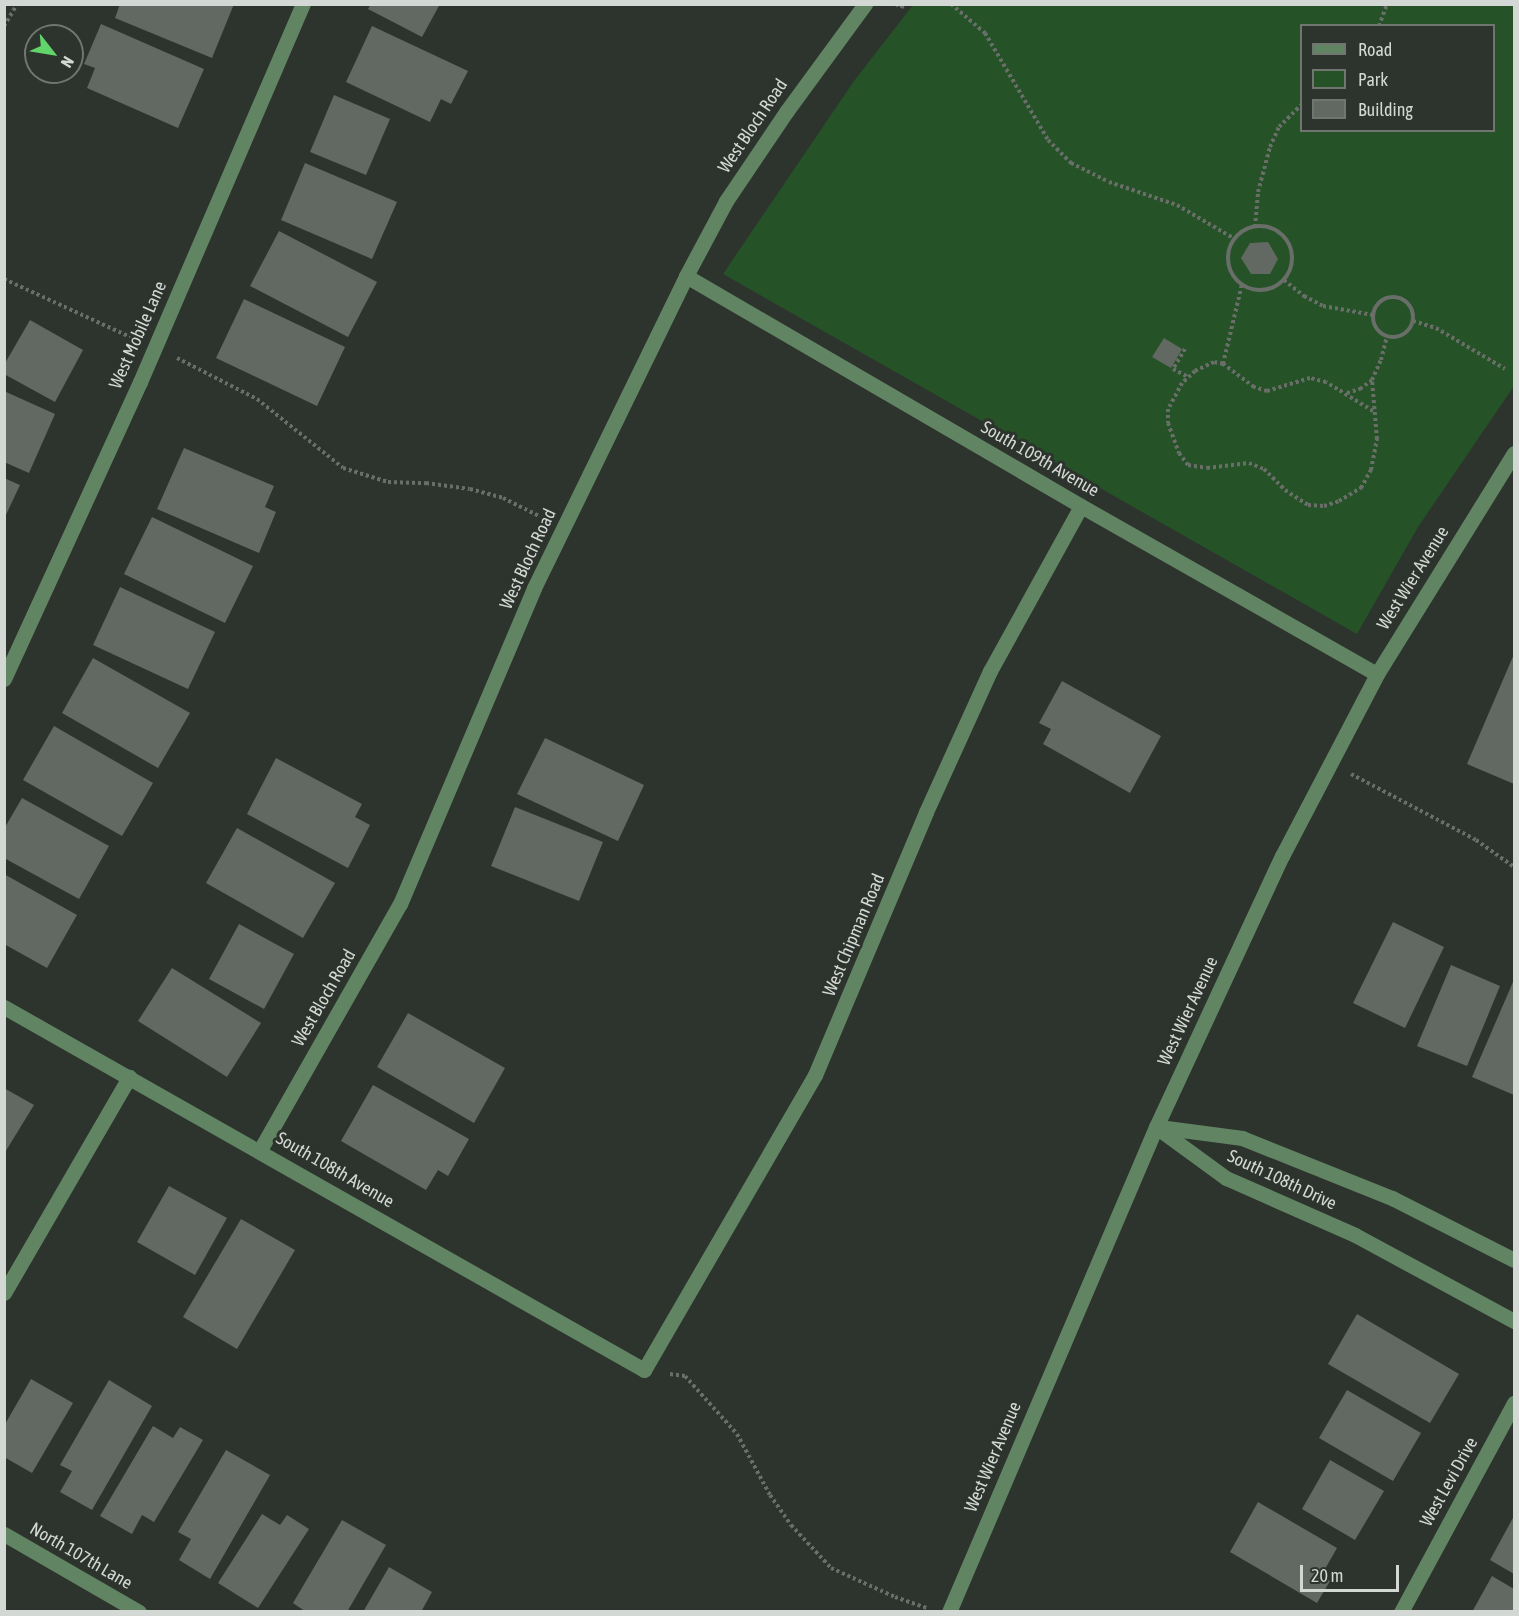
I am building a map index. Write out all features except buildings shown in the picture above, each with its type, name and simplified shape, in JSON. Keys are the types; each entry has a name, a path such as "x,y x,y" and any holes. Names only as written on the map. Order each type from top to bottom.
{"street":[{"name":"West Mobile Lane","path":"4,679 155,347 303,4"},
{"name":"West Bloch Road","path":"260,1150 400,904 534,588 686,276 732,191 865,4"},
{"name":"South 109th Avenue","path":"686,276 1081,506 1377,674"},
{"name":"West Wier Avenue","path":"949,1611 1156,1127 1282,856 1377,674 1515,453"},
{"name":"West Chipman Road","path":"644,1370 815,1075 926,812 990,671 1081,506"},
{"name":"South 108th Avenue","path":"4,1007 260,1150 644,1370"},
{"path":"4,1293 129,1077"},
{"name":"South 108th Drive","path":"1156,1127 1242,1138 1392,1198 1515,1260"},
{"name":"South 108th Drive","path":"1156,1127 1226,1178 1355,1235 1515,1322"},
{"name":"West Levi Drive","path":"1401,1611 1515,1402"},
{"name":"North 107th Lane","path":"4,1534 138,1611"}],"path":[{"path":"4,26 17,4"},
{"path":"896,4 901,8 904,4"},
{"path":"951,4 985,33 1048,140 1071,163 1101,179 1177,205 1235,239"},
{"path":"1380,24 1387,4"},
{"path":"1256,227 1258,192 1270,147 1279,127 1300,106"},
{"path":"1256,227 1274,229 1288,243 1292,262 1284,280 1268,289 1259,290 1242,284 1230,270 1228,261 1235,239 1246,229 1256,227"},
{"path":"4,279 155,347 250,395 343,468 388,482 426,483 481,492 503,498 564,528"},
{"path":"1284,280 1304,296 1323,306 1373,315"},
{"path":"1222,364 1242,284"},
{"path":"1390,297 1396,297 1411,308 1413,321 1400,336 1387,336 1376,327 1373,315 1378,303 1390,297"},
{"path":"1413,321 1436,328 1506,369"},
{"path":"1373,411 1326,381 1310,378 1267,391 1254,387 1222,364 1208,363 1188,378 1174,395 1168,409 1172,439 1184,462 1195,467 1207,468 1240,463 1257,465 1296,498 1316,506 1340,501 1361,488 1373,464 1377,439 1372,380 1381,360 1387,336"},
{"path":"1185,349 1173,369 1188,378"},
{"path":"1346,393 1360,389 1372,380"},
{"path":"1330,764 1467,835 1515,867"},
{"path":"644,1370 685,1376 738,1434 771,1495 786,1517 831,1568 895,1597 939,1611"}],"green space":[{"path":"913,5 1514,5 1514,386 1418,527 1357,634 723,274 854,81"}]}
